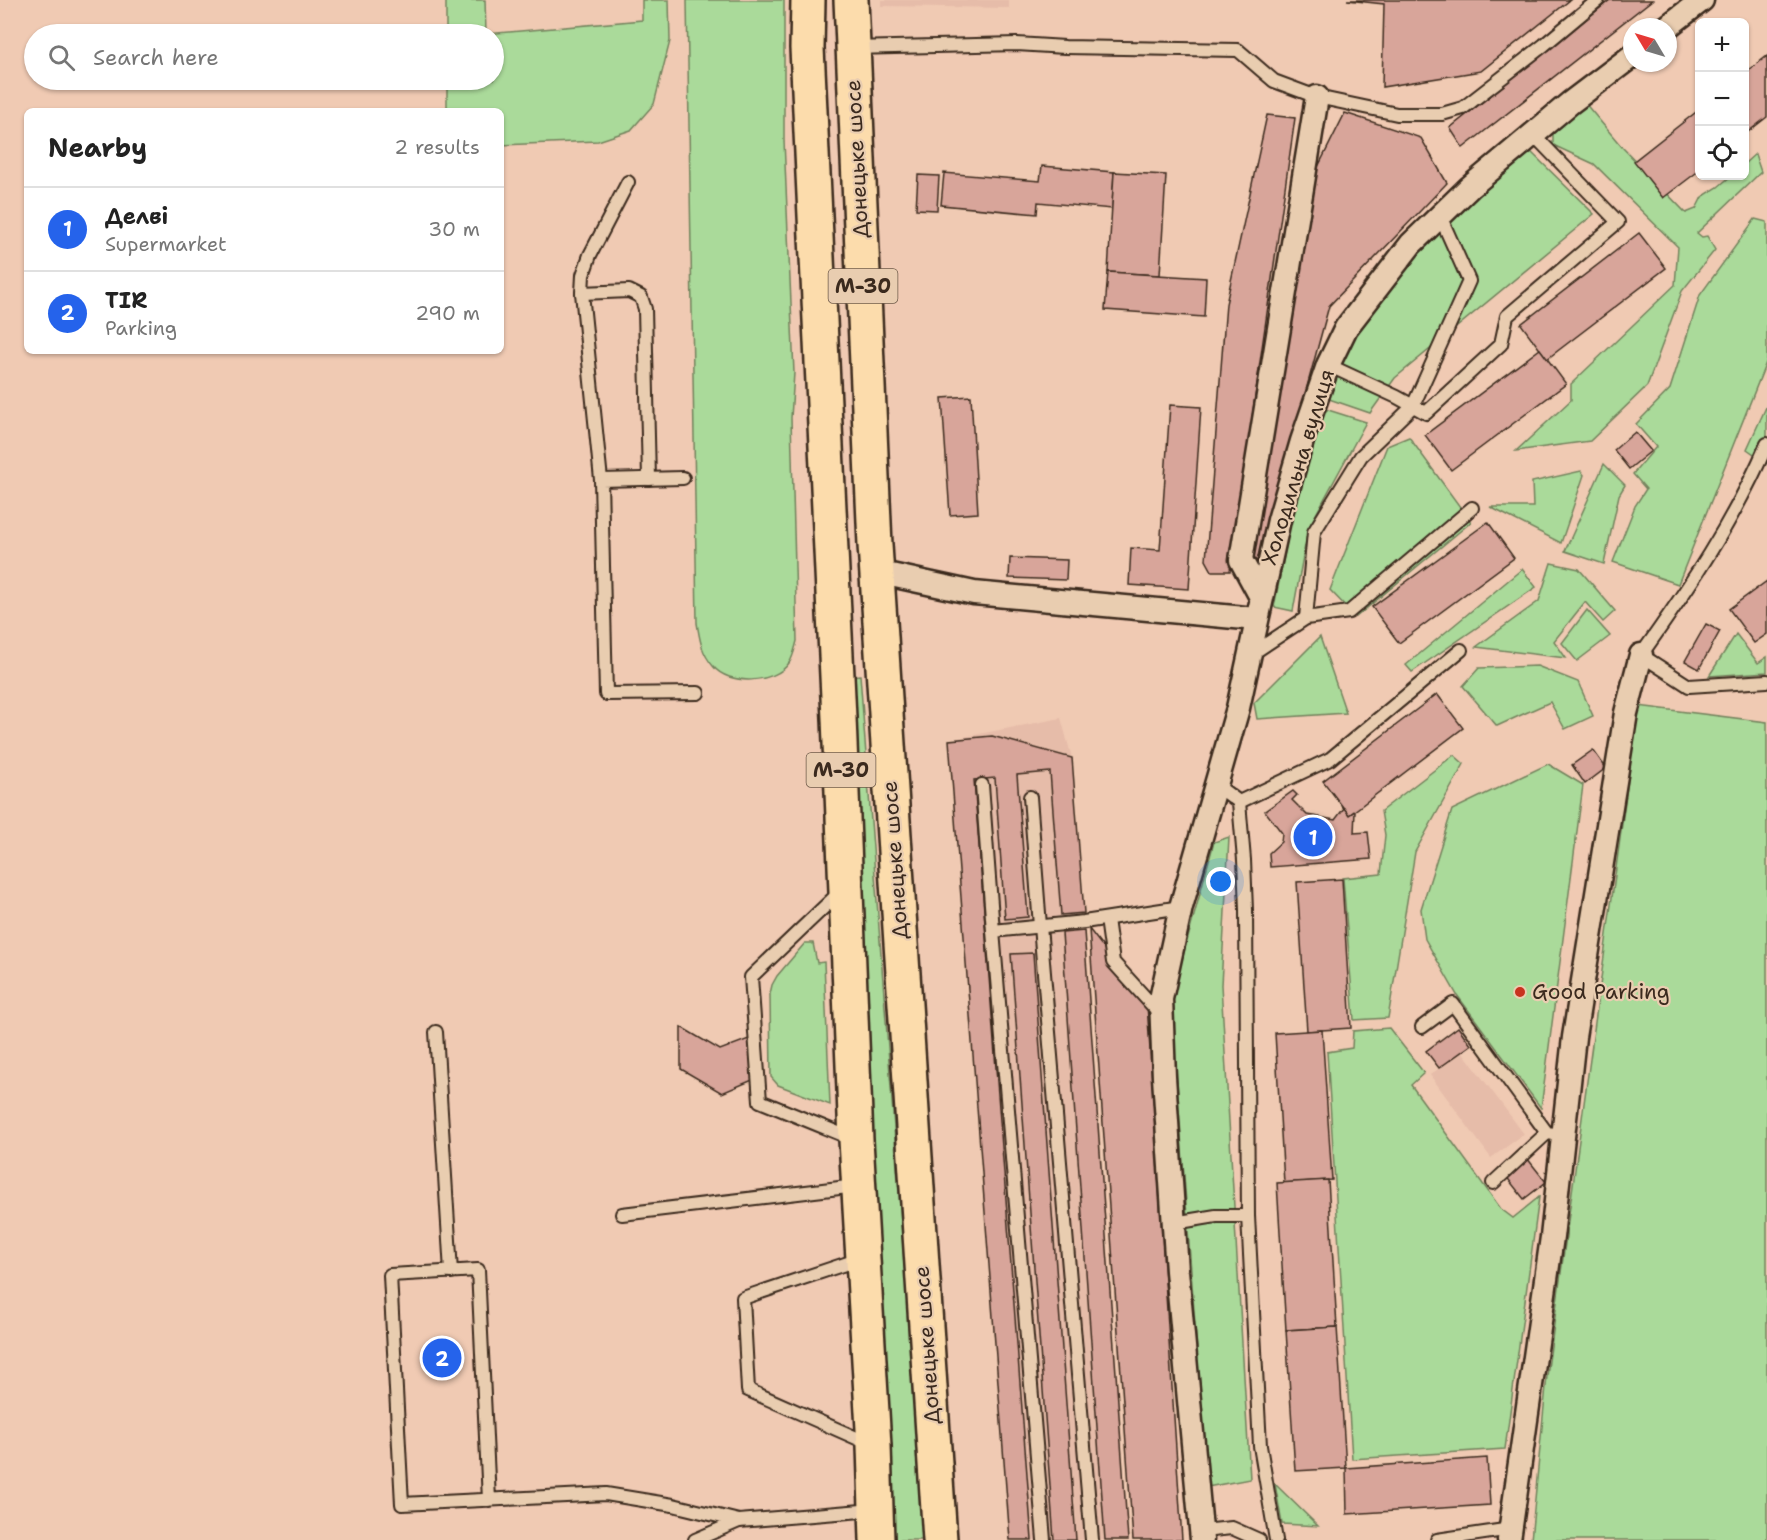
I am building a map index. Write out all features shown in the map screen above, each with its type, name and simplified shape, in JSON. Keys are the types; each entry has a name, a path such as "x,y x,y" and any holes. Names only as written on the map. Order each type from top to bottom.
{"highway":[{"name":"Донецьке шосе","path":"808,0 807,48 847,886 856,1140 874,1446 876,1525"},
{"name":"Донецьке шосе","path":"851,0 877,572 940,1540"}],"street":[{"path":"1677,19 1702,0"},
{"name":"Холодильна вулиця","path":"1202,1535 1174,1223 1161,999 1181,907 1238,708 1285,498 1328,365 1346,328 1411,244 1470,187 1570,103 1623,63"},
{"path":"877,572 974,594 1259,608 1241,560 1317,97"},
{"path":"1510,1534 1552,1237 1555,1134 1574,1037 1626,713 1641,655"}],"lane":[{"path":"852,48 1017,44 1238,50 1275,81 1317,97 1397,114 1442,114 1463,108 1598,0"},
{"path":"1328,365 1426,413 1501,344 1507,316 1618,222 1533,134"},
{"path":"628,182 590,255 583,275 582,293 601,480 606,694 698,693"},
{"path":"1306,618 1314,532 1361,456 1413,406 1469,281 1440,216"},
{"path":"582,293 629,291 641,297 645,309 649,479"},
{"path":"1767,444 1726,524 1673,610 1641,655 1689,686 1767,681"},
{"path":"601,480 683,478"},
{"path":"1250,656 1306,618 1349,612 1472,508"},
{"path":"1239,802 1330,759 1461,650"},
{"path":"982,785 1044,1540"},
{"path":"1216,785 1239,802 1244,860 1248,1216 1260,1446 1276,1540"},
{"path":"1030,797 1092,1540"},
{"path":"847,886 751,977 760,1101 856,1140"},
{"path":"993,931 1107,919 1181,907"},
{"path":"1107,919 1113,962 1161,1016"},
{"path":"1422,1027 1454,1004 1555,1134 1493,1183"},
{"path":"436,1032 451,1272"},
{"path":"622,1214 859,1186"},
{"path":"1174,1223 1216,1216 1248,1216"},
{"path":"864,1258 743,1298 748,1390 874,1446"},
{"path":"489,1500 478,1270 390,1275 402,1504 489,1500 606,1494 673,1505 739,1521 876,1525"},
{"path":"695,1540 739,1521"},
{"path":"1202,1535 1232,1528 1259,1540"},
{"path":"1437,1540 1510,1534"}],"shaded area":[{"path":"881,0 1009,0 1009,8 881,6"},
{"path":"1061,718 1072,758 1128,1540 1010,1540 949,740"},
{"path":"1462,1051 1524,1134 1491,1158 1430,1075"}],"green space":[{"path":"446,0 485,0 486,24 446,24"},
{"path":"642,0 669,0 670,41 654,104 631,130 598,141 504,145 504,108 447,108 447,90 504,90 504,32 642,20"},
{"path":"687,0 784,0 784,140 794,373 791,418 797,641 790,661 782,670 773,675 751,680 729,677 713,666 703,651 697,623"},
{"path":"1584,102 1622,147 1686,213 1696,209 1702,197 1726,180 1749,180 1749,159 1755,154 1761,172 1697,233 1702,237 1707,236 1715,250 1682,291 1647,386 1590,441 1516,451 1571,400 1571,384 1675,285 1678,247 1594,164 1553,145 1553,128"},
{"path":"1527,148 1594,214 1395,378 1370,413 1329,399 1338,359 1431,232"},
{"path":"1755,219 1767,222 1767,360 1678,584 1613,562 1635,506 1646,489 1633,474 1656,447 1636,424 1670,389 1700,295"},
{"path":"1767,405 1767,463 1747,449"},
{"path":"1325,409 1366,422 1308,529 1293,611 1274,607 1292,515"},
{"path":"1409,437 1471,522 1356,617 1330,590 1387,446"},
{"path":"1604,464 1625,485 1619,495 1604,564 1565,551"},
{"path":"1581,471 1584,475 1561,543 1490,507 1533,507 1532,482"},
{"path":"1551,563 1579,569 1615,611 1603,622 1585,602 1554,641 1566,658 1476,647 1539,601"},
{"path":"1522,569 1536,587 1412,672 1406,665"},
{"path":"1587,610 1610,636 1577,661 1562,643"},
{"path":"1736,634 1758,663 1767,657 1767,672 1709,676"},
{"path":"1320,637 1346,713 1257,719 1254,703"},
{"path":"1537,666 1578,682 1593,716 1565,729 1550,702 1497,726 1463,686 1479,668"},
{"path":"860,675 925,1540 888,1540 850,676"},
{"path":"1638,706 1767,722 1767,1540 1531,1540 1547,1376"},
{"path":"1454,755 1464,764 1415,852 1388,1018 1354,1020 1343,878 1381,874 1385,835 1381,811"},
{"name":"Good Parking","path":"1548,764 1583,785 1541,1108 1457,995 1425,939 1421,909 1452,810"},
{"path":"1229,837 1221,985 1250,1479 1207,1487 1171,1000 1214,842"},
{"path":"805,943 813,943 817,963 824,962 830,1105 778,1085 771,1077 770,994 772,985"},
{"path":"1389,1028 1424,1073 1411,1085 1501,1209 1513,1218 1539,1197 1505,1449 1352,1459 1327,1052 1352,1048 1353,1031"},
{"path":"1275,1484 1318,1526 1282,1524"}],"building":[{"path":"1347,0 1570,0 1481,71 1382,87 1384,4"},
{"path":"1610,0 1652,0 1629,18 1623,18 1623,23 1463,148 1450,128"},
{"path":"1767,56 1767,117 1749,131 1749,72"},
{"path":"1345,113 1421,138 1447,183 1329,306 1259,563 1249,555 1314,175"},
{"path":"1695,113 1695,174 1663,198 1634,161"},
{"path":"1267,115 1295,118 1230,571 1212,571 1206,560 1226,304"},
{"path":"1042,166 1114,172 1112,209 1038,202 1037,214 941,205 944,173 1040,181"},
{"path":"1114,172 1166,175 1160,275 1108,272"},
{"path":"918,175 939,176 937,210 916,209"},
{"path":"1639,233 1666,268 1547,359 1521,324"},
{"path":"1108,272 1206,278 1204,317 1105,310"},
{"path":"1540,349 1566,384 1451,470 1425,435"},
{"path":"971,396 978,513 950,515 942,398"},
{"path":"1170,405 1201,407 1189,589 1129,585 1131,548 1160,550"},
{"path":"1635,432 1651,451 1629,469 1614,450"},
{"path":"1488,522 1514,558 1399,643 1372,607"},
{"path":"1010,558 1067,560 1066,580 1009,578"},
{"path":"1767,581 1767,634 1754,643 1729,609"},
{"path":"1706,624 1720,631 1699,669 1685,661"},
{"path":"1437,694 1463,728 1349,815 1323,781"},
{"path":"992,736 1072,758 1084,913 1061,915 1050,772 1017,775 1028,917 1005,919 995,778 974,780 1032,1540 1010,1540 949,740"},
{"path":"1593,750 1606,768 1585,784 1572,765"},
{"path":"1293,791 1297,795 1292,800 1307,815 1335,820 1344,808 1349,815 1355,811 1354,833 1368,832 1371,859 1270,867 1269,853 1281,842 1282,833 1265,811"},
{"path":"1342,879 1351,1028 1307,1031 1297,882"},
{"path":"1089,929 1147,1004 1182,1540 1133,1540"},
{"path":"1084,931 1128,1540 1105,1540 1062,933"},
{"path":"1033,953 1076,1540 1054,1540 1011,954"},
{"path":"681,1027 720,1050 754,1037 755,1079 722,1093 681,1069"},
{"path":"1458,1027 1471,1045 1439,1068 1426,1051"},
{"path":"1322,1030 1332,1180 1284,1183 1275,1033"},
{"path":"1527,1158 1546,1182 1524,1199 1505,1175"},
{"path":"1328,1180 1337,1327 1286,1330 1277,1183"},
{"path":"1337,1327 1346,1468 1295,1471 1286,1330"},
{"path":"1487,1458 1490,1505 1347,1514 1346,1468"}],"place":[{"name":"Делві","path":"1313,837"},
{"name":"Good Parking","path":"1520,992"},
{"name":"TIR","path":"442,1358"}]}
